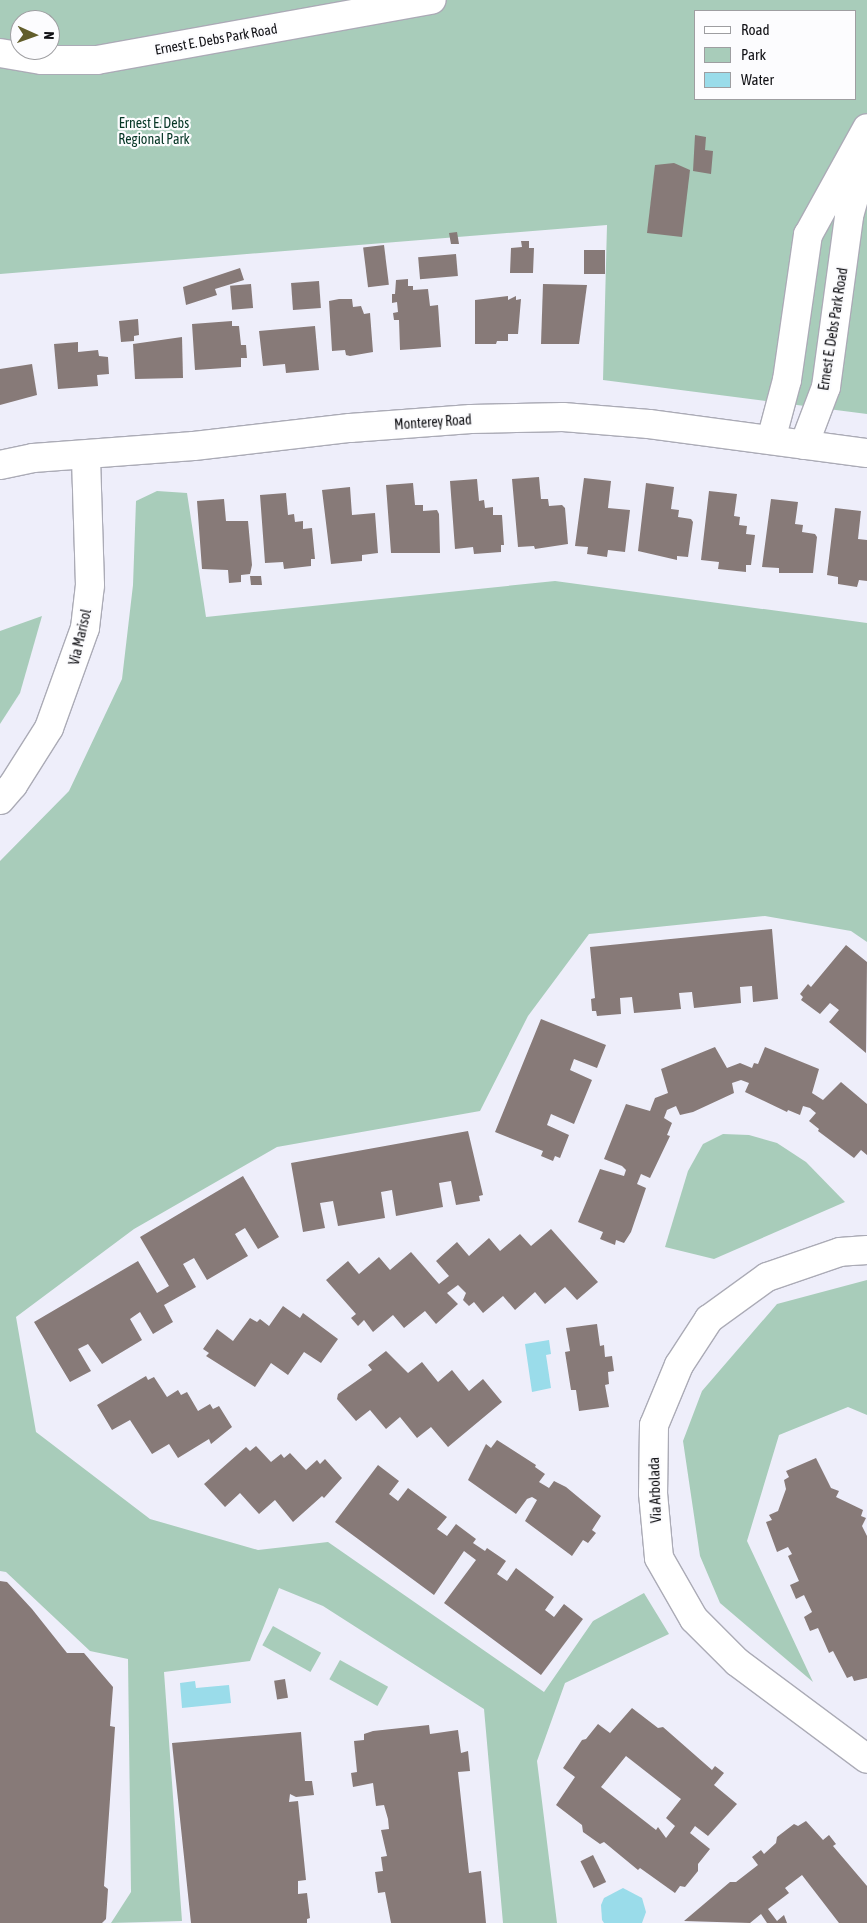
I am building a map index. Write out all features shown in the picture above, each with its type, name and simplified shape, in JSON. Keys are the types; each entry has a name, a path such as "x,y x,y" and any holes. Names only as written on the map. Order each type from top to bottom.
{"street":[{"name":"Ernest E. Debs Park Road","path":"0,54 42,60 98,60 432,0"},
{"path":"771,440 787,380 808,235 867,128"},
{"name":"Ernest E. Debs Park Road","path":"804,445 826,387 849,216 867,153"},
{"path":"808,235 846,239"},
{"name":"Monterey Road","path":"0,465 33,458 86,455 359,428 563,417 771,440 867,453"},
{"name":"Via Marisol","path":"0,800 13,785 49,728 85,628 90,585 86,455"},
{"name":"Via Arbolada","path":"867,1250 840,1252 767,1277 709,1320 679,1365 654,1425 653,1493 659,1558 694,1619 737,1662 867,1759"}],"green space":[{"name":"Ernest E. Debs Regional Park","path":"0,0 867,0 867,414 603,380 607,225 0,274"},
{"path":"157,491 187,493 206,617 555,581 867,623 867,942 851,931 765,916 589,934 528,1016 480,1111 277,1147 134,1229 16,1317 36,1432 150,1519 258,1550 328,1542 544,1692 593,1621 644,1593 669,1634 565,1683 537,1761 557,1923 503,1923 484,1709 323,1606 279,1588 250,1661 164,1672 182,1921 111,1923 131,1892 128,1659 90,1651 6,1572 0,1571 0,861 69,791 122,679 133,585 136,501"},
{"path":"42,616 20,693 0,724 0,631"},
{"path":"723,1134 749,1135 777,1143 806,1162 845,1202 714,1259 665,1247 688,1171 703,1144"},
{"path":"867,1280 867,1415 848,1407 779,1435 747,1541 813,1682 720,1603 700,1556 683,1441 702,1391 777,1304"},
{"path":"273,1626 321,1653 310,1672 262,1645"},
{"path":"340,1660 388,1687 377,1706 329,1679"}],"water":[{"path":"549,1340 551,1354 546,1355 551,1388 532,1392 525,1344"},
{"path":"195,1681 196,1688 229,1685 231,1703 182,1708 180,1683"},
{"path":"623,1888 642,1898 646,1912 642,1923 604,1923 601,1905 604,1898"}],"building":[{"path":"695,135 706,137 705,150 713,151 711,174 693,171"},
{"path":"674,163 690,170 682,237 647,233 655,165"},
{"path":"457,232 459,244 451,244 449,233"},
{"path":"521,241 529,241 529,248 534,248 533,273 510,273 511,248 522,247"},
{"path":"384,245 389,285 368,287 363,248"},
{"path":"584,250 605,250 605,274 584,274"},
{"path":"456,254 458,276 420,279 418,257"},
{"path":"240,268 244,280 215,289 217,295 186,305 183,287"},
{"path":"408,279 408,286 413,286 413,290 428,289 430,306 438,305 441,347 400,350 399,320 394,320 393,313 398,312 397,302 392,303 392,294 395,294 396,280"},
{"path":"319,281 321,308 293,310 291,283"},
{"path":"251,284 253,308 232,310 230,286"},
{"path":"543,284 587,285 579,344 541,344"},
{"path":"508,296 508,300 516,296 516,300 521,299 518,334 508,334 508,341 497,341 496,344 475,344 475,300"},
{"path":"352,299 353,307 361,306 364,314 370,313 373,352 350,356 346,355 345,350 332,351 329,301"},
{"path":"138,319 139,335 134,336 134,341 121,342 119,321"},
{"path":"232,321 232,326 239,326 241,345 246,345 247,358 241,358 241,367 195,370 192,324"},
{"path":"315,326 319,370 286,373 285,364 263,366 259,331"},
{"path":"182,337 183,378 135,379 133,344"},
{"path":"78,342 78,352 98,350 99,356 108,357 109,374 97,375 98,386 58,389 54,344"},
{"path":"32,364 37,395 0,405 0,369"},
{"path":"539,477 541,499 548,499 549,506 562,505 565,508 568,544 535,549 534,546 518,547 512,479"},
{"path":"584,478 611,481 608,508 630,510 625,552 608,550 607,557 587,554 588,547 575,546"},
{"path":"477,479 479,501 484,500 485,508 493,507 493,515 502,515 504,545 501,545 501,552 474,554 473,547 455,549 450,481"},
{"path":"413,483 415,505 423,505 423,511 437,510 439,514 440,553 391,553 386,485"},
{"path":"646,483 674,487 671,509 679,510 678,517 691,519 693,522 688,557 677,556 677,560 638,551"},
{"path":"350,487 352,515 375,513 378,553 362,555 362,561 331,564 322,490"},
{"path":"709,491 737,494 734,516 740,517 739,525 747,526 746,534 755,535 751,565 746,565 746,572 718,569 719,562 701,560"},
{"path":"286,493 288,515 294,514 295,522 303,521 303,529 312,528 315,559 311,559 311,566 284,569 283,562 265,563 260,495"},
{"path":"224,499 226,521 248,521 252,565 250,574 241,575 241,582 229,583 228,570 202,569 197,501"},
{"path":"771,499 798,502 795,524 803,525 802,532 815,534 817,537 813,573 779,573 779,568 762,567"},
{"path":"835,508 861,511 858,539 867,540 867,581 859,580 857,587 838,584 838,577 827,575"},
{"path":"250,576 261,576 262,585 251,585"},
{"path":"772,929 778,999 753,1002 752,986 740,987 741,1003 694,1008 692,992 679,993 681,1009 634,1013 632,997 620,998 621,1014 597,1016 596,1011 592,1011 591,999 595,998 590,947"},
{"path":"846,945 867,962 866,1053 829,1022 839,1010 830,1003 820,1014 801,1000 803,997 800,994 808,984 811,987"},
{"path":"541,1019 606,1045 597,1068 574,1059 570,1070 592,1080 574,1124 551,1114 547,1125 569,1135 560,1158 555,1156 553,1161 541,1156 543,1151 495,1132"},
{"path":"715,1047 727,1068 740,1063 752,1068 754,1063 758,1064 765,1047 819,1069 812,1093 823,1100 841,1082 867,1104 867,1155 861,1150 854,1158 818,1131 819,1129 809,1121 816,1113 810,1108 803,1106 800,1115 788,1110 787,1112 745,1092 749,1083 741,1080 732,1083 734,1093 693,1112 680,1115 676,1106 667,1110 664,1118 672,1123 667,1135 670,1136 650,1178 641,1174 637,1184 646,1188 631,1232 624,1243 616,1240 615,1245 600,1239 603,1232 578,1222 600,1169 624,1176 626,1170 622,1166 604,1159 626,1104 650,1111 655,1098 668,1093 661,1069"},
{"path":"468,1131 483,1195 479,1196 480,1201 456,1205 451,1181 439,1183 443,1207 396,1216 392,1190 381,1192 385,1218 338,1226 333,1201 320,1203 325,1228 303,1232 291,1163"},
{"path":"243,1176 279,1237 258,1249 245,1228 235,1234 248,1256 207,1280 194,1258 183,1264 196,1287 164,1305 173,1322 153,1334 140,1312 130,1319 142,1340 102,1364 88,1344 78,1349 91,1371 70,1382 34,1322 138,1261 157,1293 169,1286 140,1237"},
{"path":"551,1229 598,1282 577,1300 565,1287 545,1304 535,1292 515,1310 503,1296 483,1313 474,1302 469,1306 463,1300 466,1293 458,1285 447,1293 458,1304 436,1324 425,1311 404,1328 393,1315 373,1332 364,1320 358,1326 351,1318 356,1314 326,1280 348,1261 359,1274 379,1257 390,1270 411,1252 439,1284 449,1276 436,1261 457,1242 469,1256 489,1238 500,1251 520,1234 531,1246"},
{"path":"283,1306 300,1318 303,1313 338,1339 321,1363 304,1352 288,1375 271,1363 255,1387 206,1356 209,1353 203,1349 217,1329 233,1341 250,1318 257,1322 260,1319 269,1326"},
{"path":"597,1324 600,1346 604,1345 605,1357 612,1356 614,1371 608,1372 609,1384 605,1385 609,1407 579,1411 576,1390 571,1390 565,1352 570,1351 566,1328"},
{"path":"386,1351 408,1373 422,1362 438,1382 452,1370 469,1391 483,1379 502,1402 448,1447 431,1427 417,1438 400,1417 386,1429 370,1410 356,1421 337,1399 338,1394 372,1370 368,1365"},
{"path":"146,1376 148,1380 154,1377 167,1397 178,1390 181,1395 187,1392 198,1411 210,1404 213,1409 219,1406 232,1427 211,1444 209,1439 178,1458 169,1444 152,1454 130,1420 112,1430 97,1405"},
{"path":"497,1440 536,1465 535,1467 545,1474 539,1482 549,1488 554,1481 566,1487 601,1516 592,1530 596,1533 588,1543 583,1540 572,1556 525,1521 537,1500 532,1497 527,1499 516,1514 468,1480 486,1444 491,1448"},
{"path":"256,1446 271,1462 281,1454 284,1458 290,1453 306,1470 317,1460 320,1464 325,1459 342,1478 324,1498 322,1496 293,1522 275,1500 259,1514 240,1493 225,1507 204,1484 246,1447 250,1451"},
{"path":"816,1458 831,1488 839,1491 836,1497 863,1510 861,1516 866,1518 862,1526 867,1536 867,1678 854,1681 852,1676 847,1678 833,1651 829,1653 818,1628 810,1631 804,1617 812,1612 804,1595 796,1599 790,1585 799,1581 788,1556 792,1554 788,1547 777,1552 766,1522 772,1520 769,1515 778,1511 786,1489 784,1480 789,1477 786,1471"},
{"path":"378,1465 399,1481 389,1494 398,1501 408,1488 447,1517 437,1529 447,1536 456,1524 476,1539 473,1543 485,1551 487,1548 506,1561 497,1574 507,1581 516,1568 554,1597 545,1610 554,1617 564,1604 583,1619 541,1675 444,1603 476,1560 464,1551 434,1595 335,1522"},
{"path":"0,1581 7,1582 32,1609 67,1653 84,1653 113,1687 110,1726 115,1727 104,1886 108,1889 106,1919 102,1923 0,1923"},
{"path":"285,1679 288,1698 277,1699 274,1681"},
{"path":"632,1708 658,1728 663,1727 712,1770 715,1766 724,1773 714,1785 737,1804 708,1836 695,1826 690,1833 710,1849 698,1864 698,1871 685,1887 680,1886 675,1893 640,1868 638,1870 604,1842 600,1844 583,1832 582,1825 556,1805 575,1777 563,1768 582,1740 586,1739 598,1724 610,1733","holes":["626,1756 681,1799 666,1818 675,1826 666,1838 658,1827 656,1830 601,1787"]},
{"path":"429,1725 430,1734 458,1730 461,1753 468,1751 470,1771 458,1772 469,1873 481,1871 486,1923 391,1923 385,1892 378,1893 375,1872 383,1871 381,1857 387,1856 381,1830 389,1829 388,1819 384,1805 376,1806 373,1783 353,1787 351,1773 357,1772 354,1741 364,1740 364,1734 373,1731"},
{"path":"301,1732 305,1781 312,1781 314,1795 296,1797 290,1794 289,1802 298,1801 306,1880 298,1881 298,1894 307,1893 310,1918 307,1919 307,1923 191,1923 172,1743"},
{"path":"806,1821 823,1840 829,1835 836,1844 833,1846 867,1886 867,1923 839,1923 802,1875 785,1888 789,1893 768,1909 777,1921 784,1915 787,1923 767,1923 761,1914 750,1923 684,1921 730,1882 736,1882 758,1865 752,1857 761,1850 764,1854 776,1843 777,1837 794,1824 798,1826"},
{"path":"593,1855 606,1882 594,1888 580,1861"}]}
